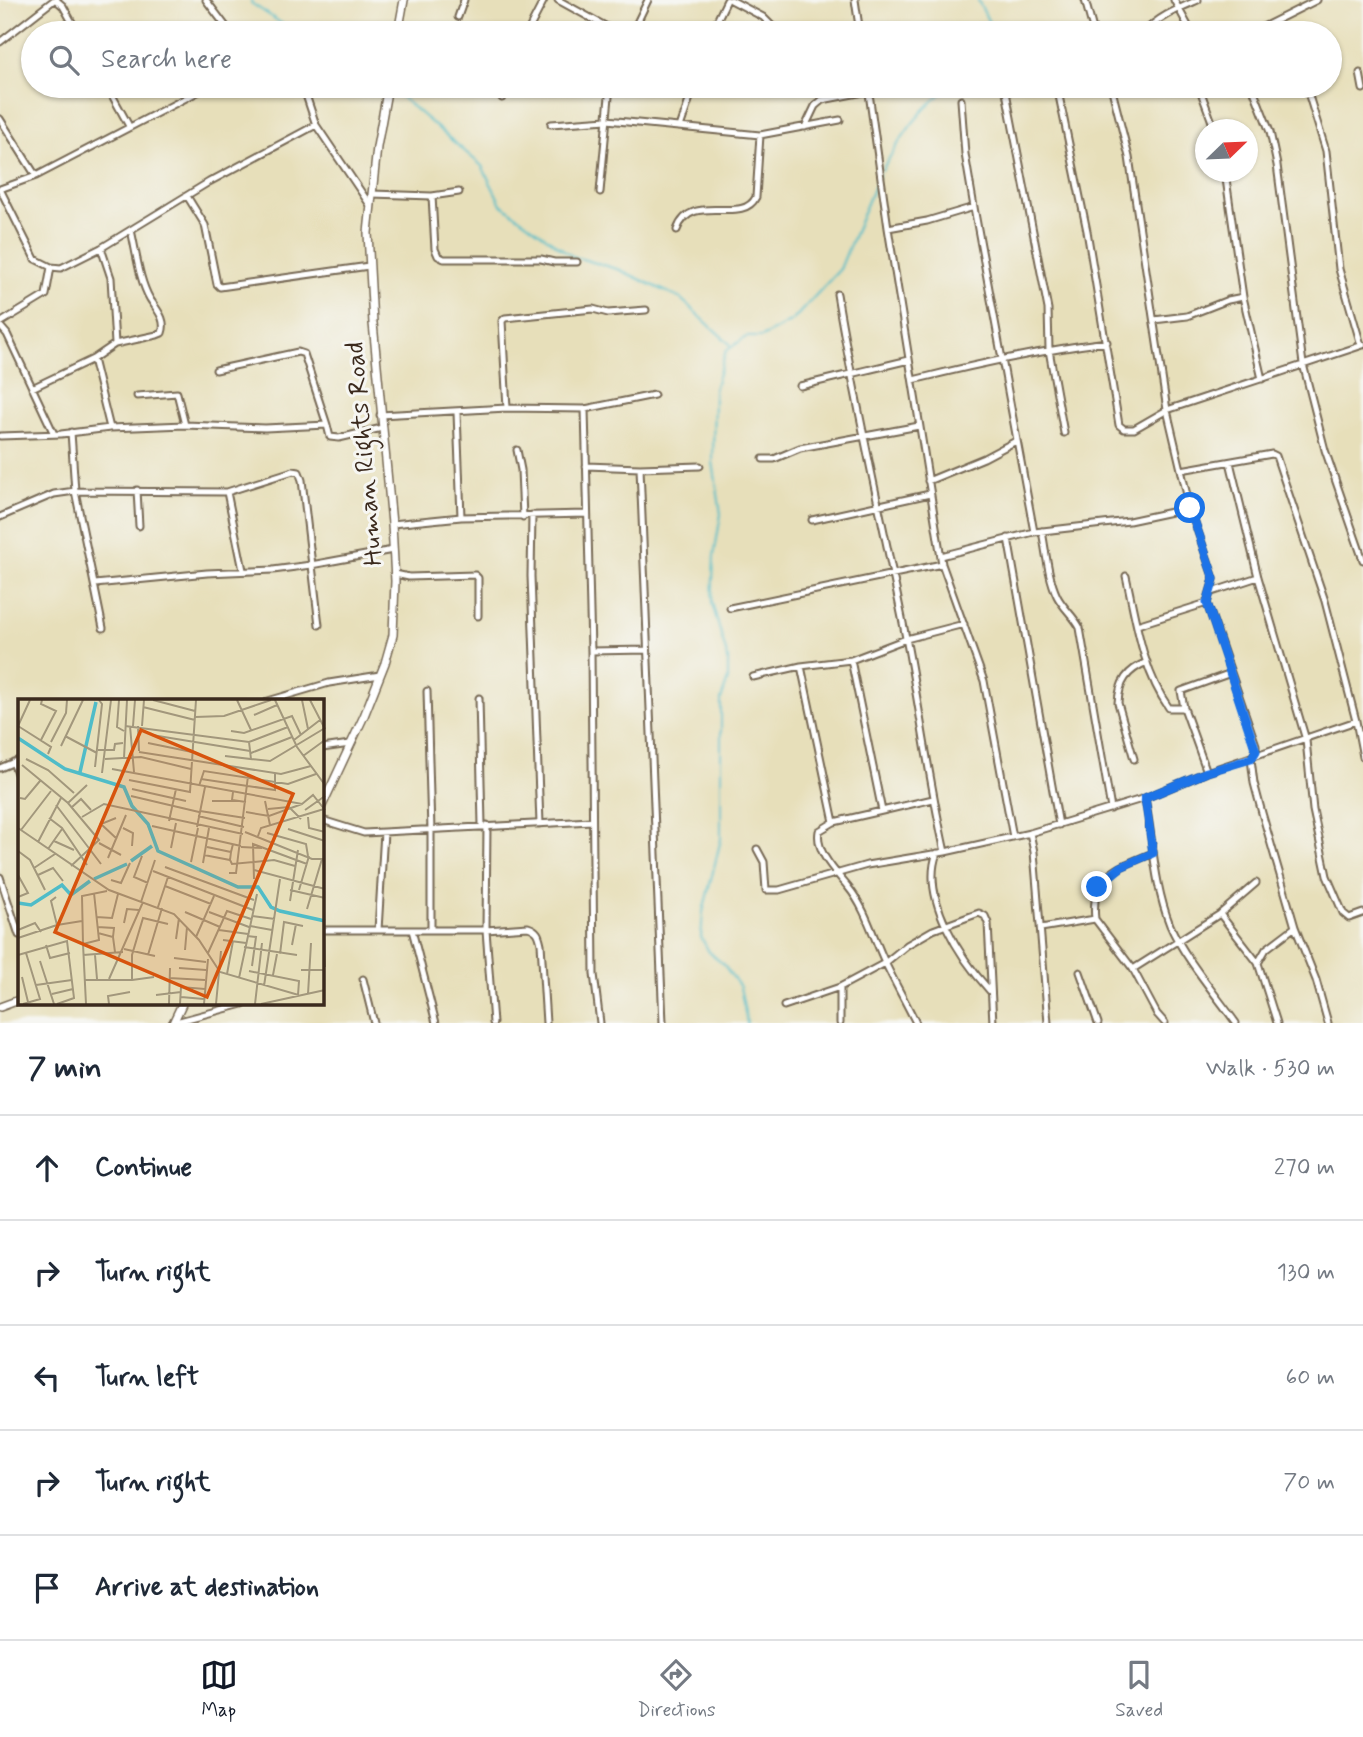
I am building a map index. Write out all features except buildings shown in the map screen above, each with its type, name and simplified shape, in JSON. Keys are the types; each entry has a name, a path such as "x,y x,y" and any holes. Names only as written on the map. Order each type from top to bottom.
{"street":[{"path":"28,21 55,0 63,6 71,21"},
{"path":"206,0 222,21"},
{"path":"400,21 404,0"},
{"path":"458,17 464,0"},
{"path":"533,21 544,0"},
{"path":"558,0 595,21"},
{"path":"638,21 648,0"},
{"path":"718,21 729,0 767,21"},
{"path":"855,0 858,21"},
{"path":"1085,0 1091,21"},
{"path":"1174,0 1185,21"},
{"path":"1158,21 1198,0"},
{"path":"1275,21 1317,0"},
{"path":"0,42 21,26"},
{"path":"1360,73 1363,89"},
{"path":"114,98 130,126"},
{"path":"185,98 36,176 0,189 35,259 51,267 61,268 101,248 316,124"},
{"path":"307,98 316,124 370,205"},
{"name":"Human Rights Road","path":"324,802 364,716 393,635 392,524 380,415 369,266 370,205 386,98"},
{"path":"600,192 609,98"},
{"path":"680,127 690,98"},
{"path":"805,128 815,106 830,98"},
{"path":"870,98 888,228 942,564 984,681 1013,837"},
{"path":"1007,98 1048,309 1049,350 1064,433"},
{"path":"1060,98 1081,198 1119,425 1124,429 1134,429 1167,410 1362,345 1339,269 1326,151 1310,98"},
{"path":"1114,98 1129,157 1167,410 1190,508 1214,579 1207,603 1256,746 1251,759 1259,803 1295,926 1316,981 1328,1023"},
{"path":"1203,98 1211,119"},
{"path":"1257,98 1270,132 1277,164 1303,364 1325,450 1363,560"},
{"path":"961,100 965,154 1034,532"},
{"path":"0,120 36,176"},
{"path":"551,124 607,120 760,135 840,120"},
{"path":"677,230 680,220 692,213 704,209 747,208 753,203 756,197 760,135"},
{"path":"1226,182 1243,297 1262,379"},
{"path":"372,194 432,196 459,192"},
{"path":"187,196 205,225 216,284 220,288 369,266"},
{"path":"432,196 435,249 438,256 577,262"},
{"path":"888,228 928,221 974,207"},
{"path":"32,388 93,359 115,344 162,333 164,328 158,309 146,290 131,230"},
{"path":"101,248 111,278 115,344"},
{"path":"51,267 46,295 0,325 7,334 54,434"},
{"path":"837,294 850,373 880,505 945,852"},
{"path":"1154,320 1187,316 1243,297"},
{"path":"507,408 502,321 505,318 593,309 608,313 646,310"},
{"path":"913,380 1049,350 1107,342"},
{"path":"216,370 298,352 304,354 330,437 339,438 382,428"},
{"path":"93,359 110,428"},
{"path":"800,386 909,360"},
{"path":"137,396 177,393 184,425"},
{"path":"380,415 457,413 507,408 585,409 654,395"},
{"path":"585,409 591,651 594,974 600,1023"},
{"path":"457,413 461,517"},
{"path":"0,436 184,425 265,428 327,425"},
{"path":"763,458 774,459 800,448 919,426"},
{"path":"71,432 75,491 103,628"},
{"path":"928,481 984,458 1016,441"},
{"path":"517,450 521,470 523,517"},
{"path":"1181,470 1272,454 1280,462 1325,601 1363,757"},
{"path":"1230,462 1258,576 1306,740 1313,810 1327,876 1343,913 1349,918 1363,913"},
{"path":"586,466 700,466"},
{"path":"640,468 663,1023"},
{"path":"0,517 54,494 137,490 227,492 293,471 299,472 319,625"},
{"path":"137,490 139,526"},
{"path":"227,492 243,570"},
{"path":"812,520 930,494"},
{"path":"941,556 1034,532 1129,521 1190,508"},
{"path":"392,524 461,517 586,514"},
{"path":"532,515 531,576 540,824"},
{"path":"1042,531 1057,595 1080,628 1111,809"},
{"path":"1008,538 1059,825"},
{"path":"95,584 311,565 393,550"},
{"path":"730,608 942,564"},
{"path":"394,574 409,577 475,575 478,578 478,616"},
{"path":"1126,576 1147,662 1161,696 1169,708 1184,709"},
{"path":"1212,592 1258,576"},
{"path":"1137,625 1207,603"},
{"path":"753,677 801,666 851,660 906,639 964,624"},
{"path":"591,651 647,650"},
{"path":"851,660 882,811"},
{"path":"1134,759 1118,703 1118,694 1122,679 1128,672 1147,662"},
{"path":"801,666 834,822"},
{"path":"1207,772 1184,709 1181,691 1231,673"},
{"path":"275,699 329,684 380,675"},
{"path":"427,691 431,930"},
{"path":"479,698 486,930 493,1023"},
{"path":"757,849 764,862 764,886 770,891 897,859 945,852 1059,825 1145,798 1207,772 1356,721"},
{"path":"324,748 350,744"},
{"path":"0,768 16,761"},
{"path":"1145,798 1153,853 1170,924 1178,940 1236,1023"},
{"path":"916,1023 856,900 836,874 820,847 818,836 819,831 834,822 933,799"},
{"path":"324,821 364,832 431,831 484,825 592,821"},
{"path":"378,930 384,832"},
{"path":"1030,833 1034,852 1048,1023"},
{"path":"937,853 931,876 945,925 990,992"},
{"path":"1153,853 1121,867 1097,887 1093,901 1095,919 1133,969 1164,1023"},
{"path":"0,877 18,932"},
{"path":"1133,969 1220,914 1256,883"},
{"path":"784,1006 839,986 885,963 906,945 945,925 979,914 985,916 988,923 993,1023"},
{"path":"1220,914 1258,963 1277,1023"},
{"path":"1041,928 1095,919"},
{"path":"1258,963 1266,949 1295,926"},
{"path":"324,930 535,929 539,935 546,1023"},
{"path":"412,930 436,1023"},
{"path":"1080,972 1098,1023"},
{"path":"363,979 374,1023"},
{"path":"839,986 840,1023"},
{"path":"0,1007 18,1000"},
{"path":"173,1023 181,1006"},
{"path":"173,1023 236,1006"}],"waterway":[{"path":"252,0 251,3 278,21"},
{"path":"978,0 988,21"},
{"path":"402,98 482,166 501,204 572,256 620,270 680,298 732,346"},
{"path":"882,170 904,135 937,98"},
{"path":"747,1023 740,987 724,965 709,952 701,937 703,912 721,839 721,700 728,679 728,659 712,603 714,556 721,514 713,462 714,389 726,351 746,337 762,337 792,321 840,269 879,174"}],"route":[{"path":"1097,887 1121,867 1153,853 1145,798 1207,772 1251,759 1256,751 1207,603 1214,579 1190,508"}]}
